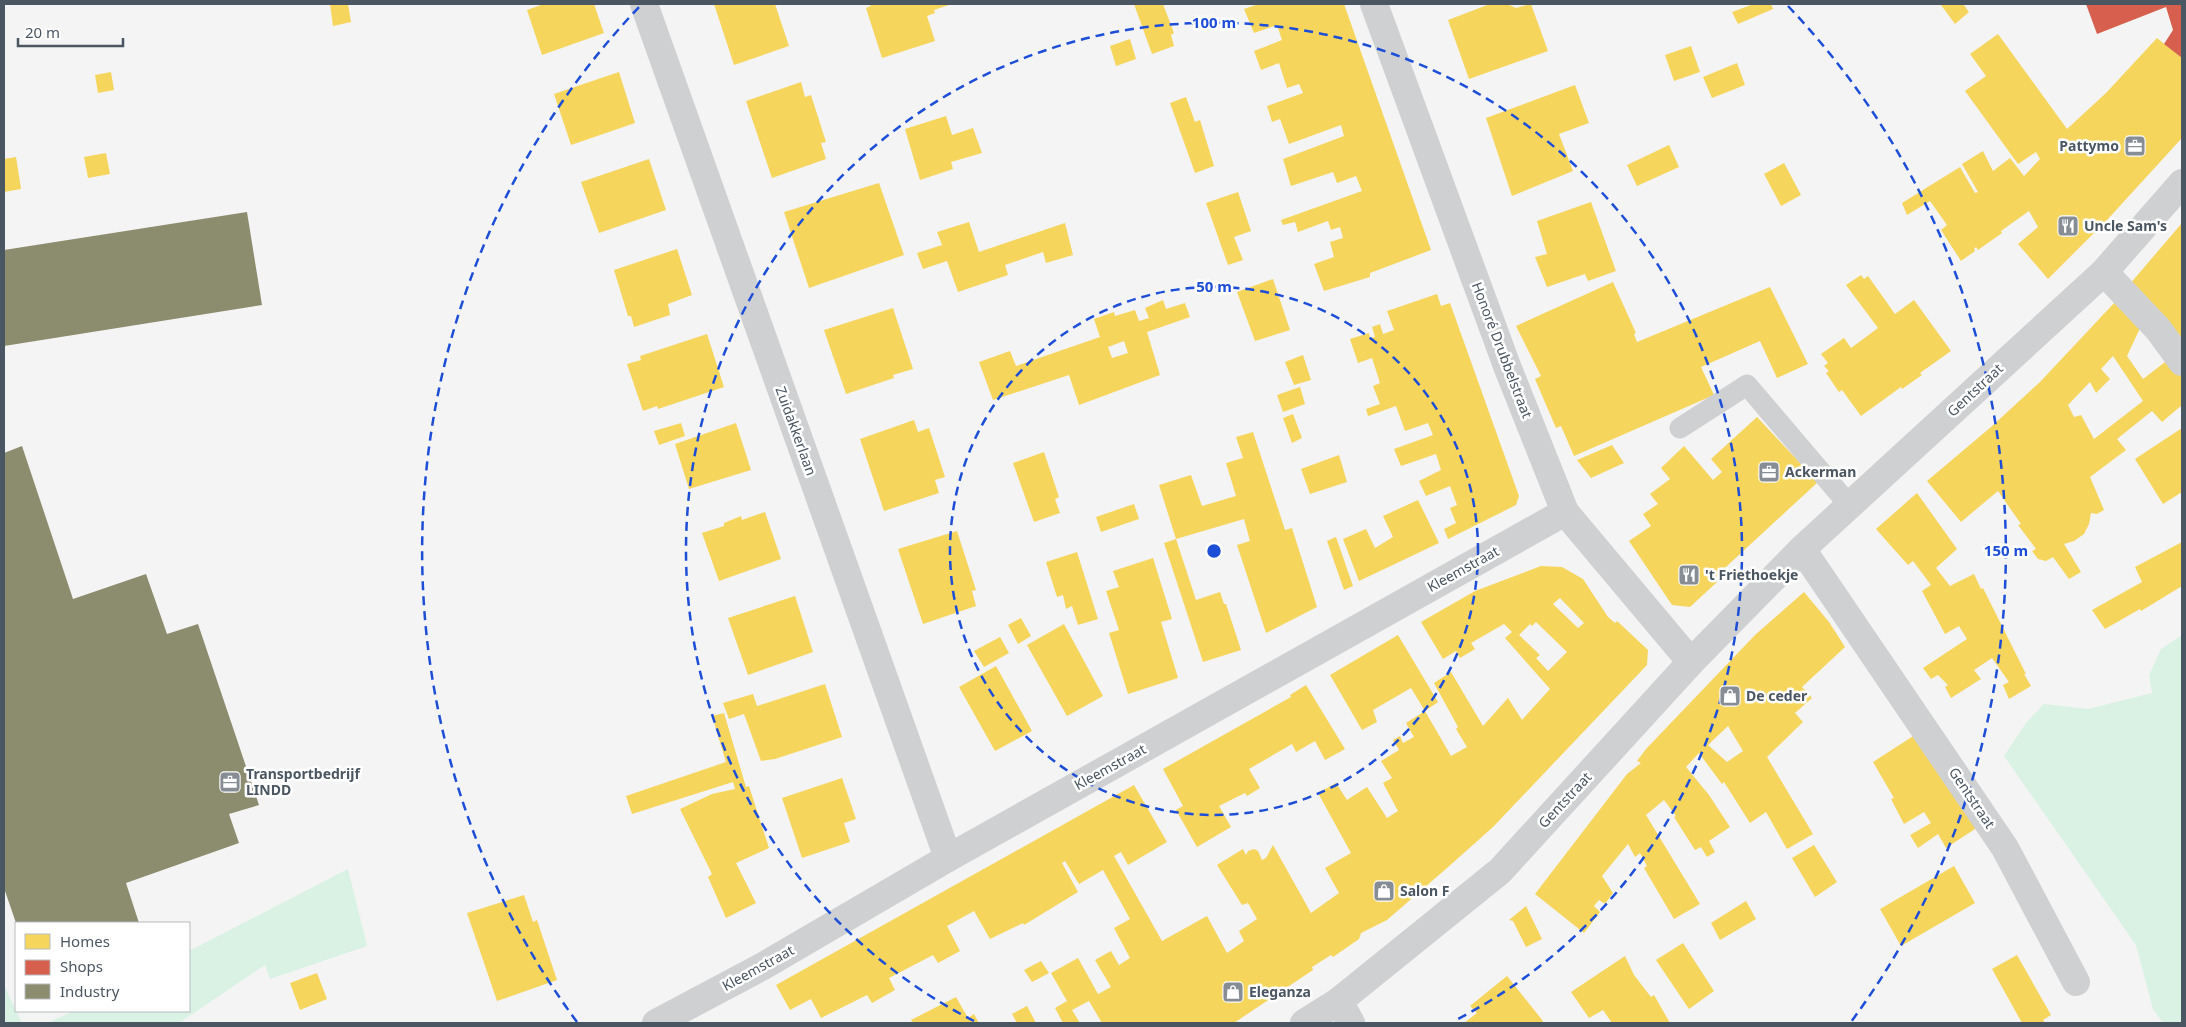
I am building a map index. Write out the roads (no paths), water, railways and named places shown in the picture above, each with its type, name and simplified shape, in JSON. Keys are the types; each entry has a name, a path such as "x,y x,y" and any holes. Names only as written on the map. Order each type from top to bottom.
{"street":[{"name":"Zuidakkerlaan","path":"644,4 948,858"},
{"name":"Honoré Drubbelstraat","path":"1374,4 1507,366 1565,512 1691,662"},
{"name":"Gentstraat","path":"1304,1023 1345,1012 1500,871 1691,662 1802,549 2104,272 2182,183"},
{"path":"2104,272 2158,329 2182,362"},
{"name":"Kleemstraat","path":"656,1023 765,965 948,858 1565,512"},
{"name":"Gentstraat","path":"1802,549 2005,848 2076,982"}],"lane":[{"path":"1680,428 1748,385 1850,506"}],"place":[{"name":"Pattymo","path":"2135,146"},
{"name":"Uncle Sam's","path":"2068,226"},
{"name":"Ackerman","path":"1769,472"},
{"name":"'t Friethoekje","path":"1689,575"},
{"name":"De ceder","path":"1730,696"},
{"name":"Transportbedrijf LINDD","path":"230,782"},
{"name":"Salon F","path":"1384,891"},
{"name":"Eleganza","path":"1233,992"}]}
